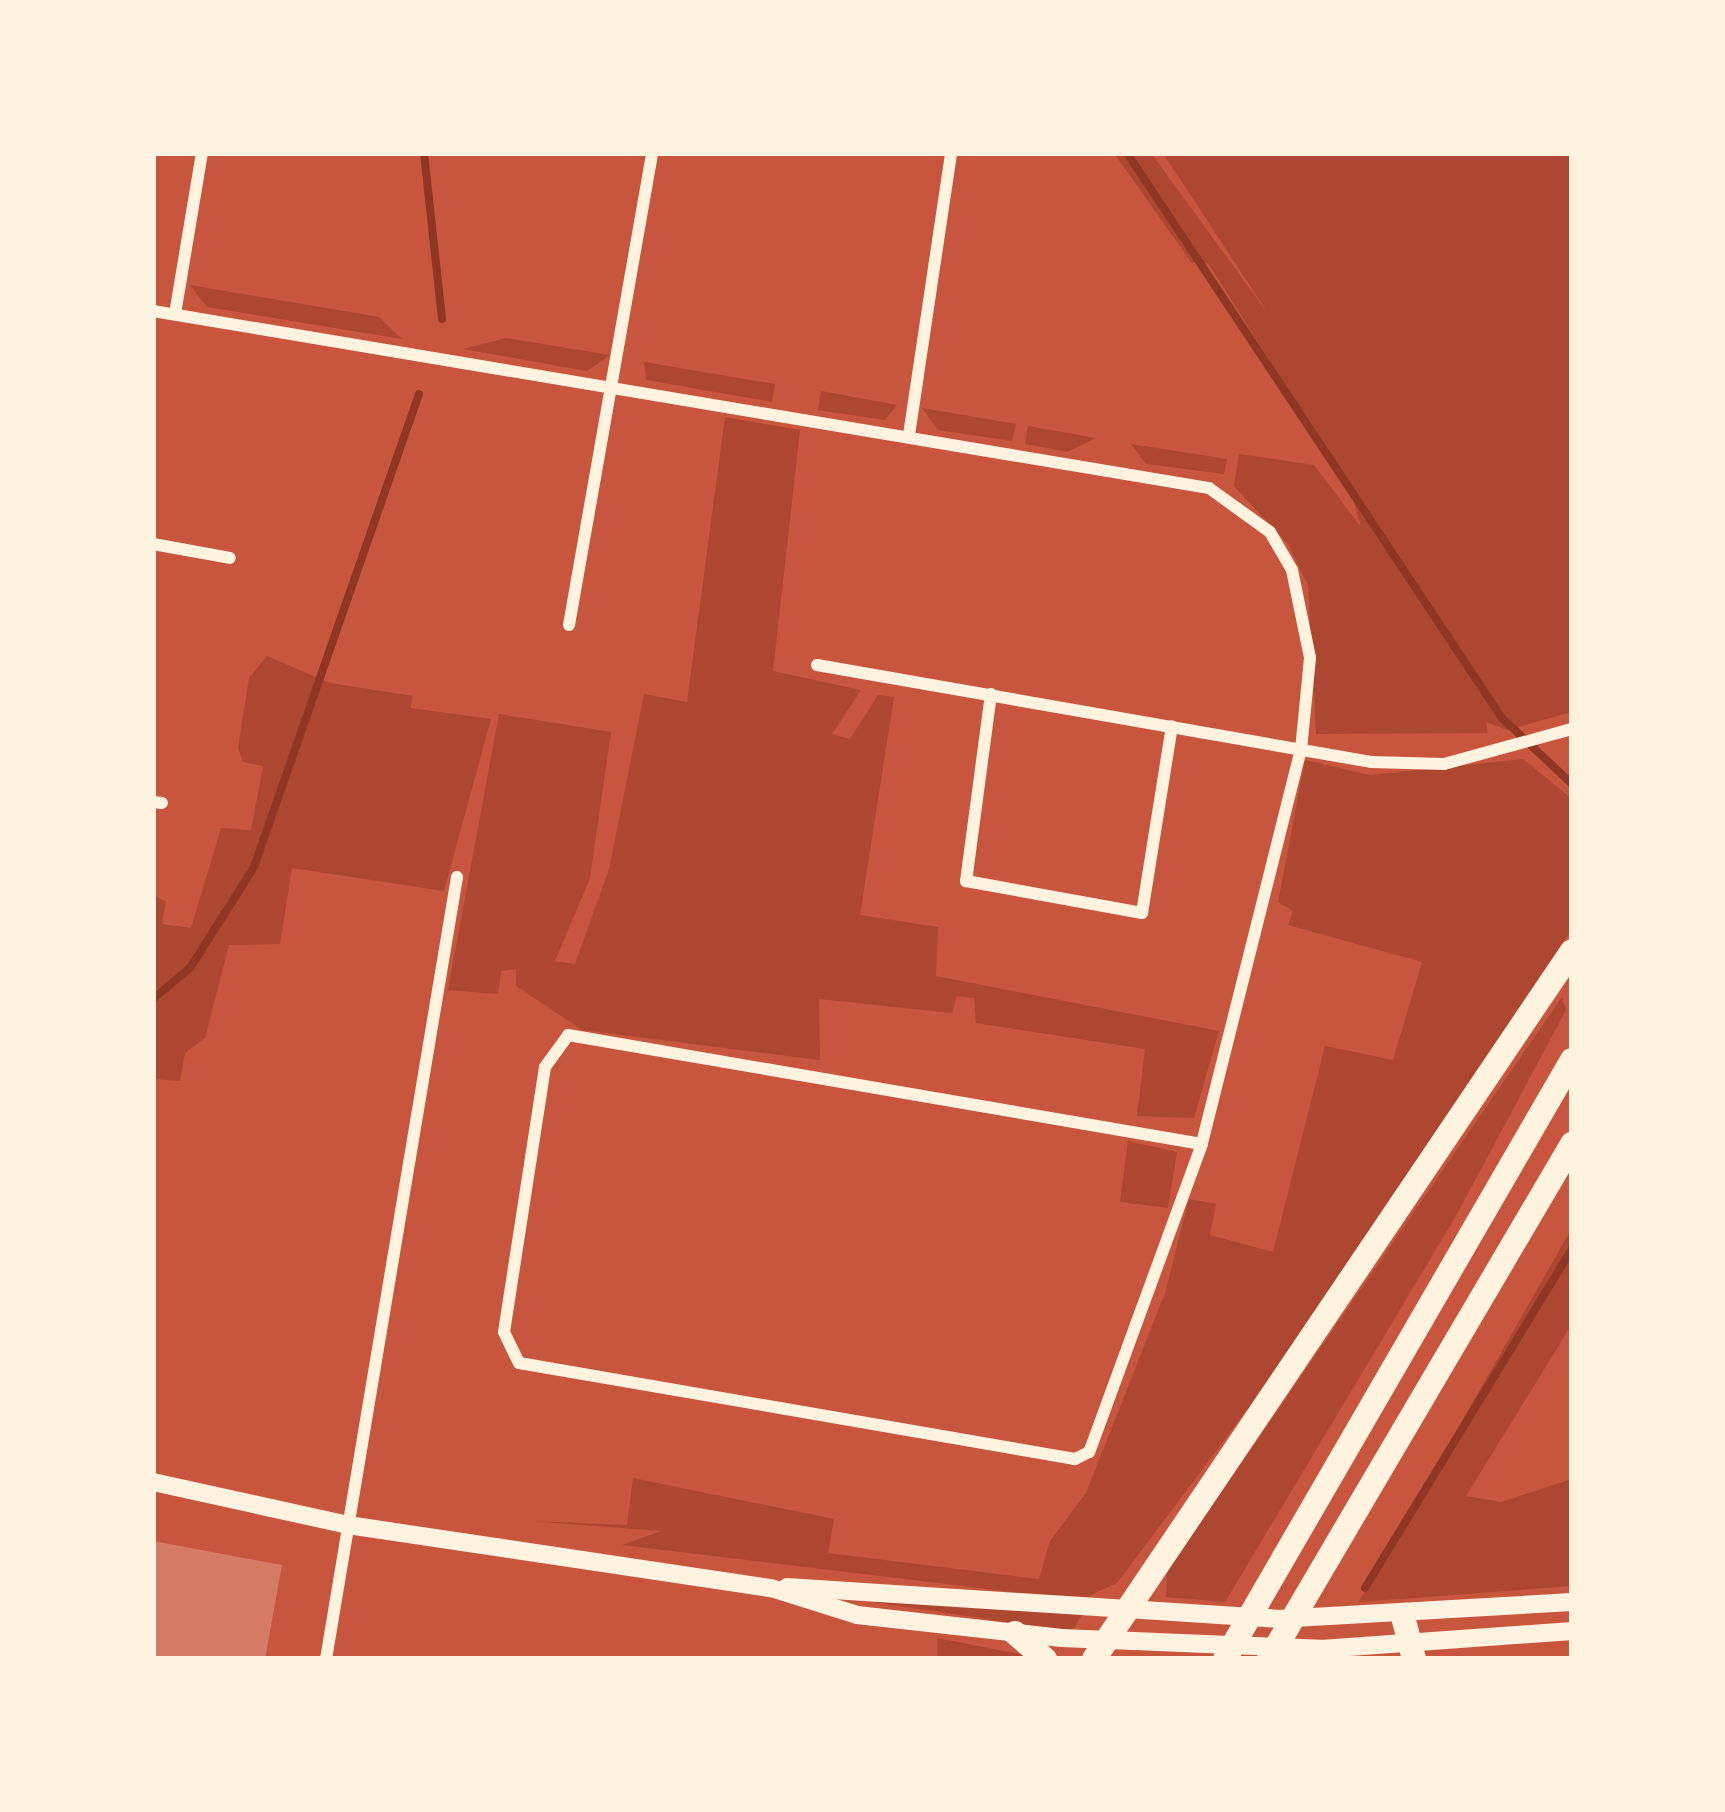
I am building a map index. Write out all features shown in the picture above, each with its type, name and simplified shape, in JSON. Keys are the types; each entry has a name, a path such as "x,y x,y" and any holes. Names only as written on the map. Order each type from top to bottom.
{"highway":[{"path":"1108,1647 1572,951"},
{"path":"1225,1659 1572,1060"},
{"path":"1269,1659 1572,1144"},
{"path":"1403,1617 1415,1652"},
{"path":"1015,1633 1045,1659"}],"main road":[{"path":"153,1482 348,1525 771,1588 857,1615 1108,1647 1385,1646 1415,1652 1572,1631"},
{"path":"771,1588 860,1584 1132,1613 1403,1617 1572,1602"}],"street":[{"path":"175,314 202,153"},
{"path":"569,625 652,153"},
{"path":"909,435 951,153"},
{"path":"153,310 1209,488 1246,509 1292,570 1308,620 1301,749 1202,1144 1136,1343 1094,1447 1076,1459 519,1364 504,1332 553,1047 582,1035 1202,1144"},
{"path":"153,544 230,558"},
{"path":"817,665 1371,762 1493,755 1572,729"},
{"path":"991,694 966,881 1142,913 1172,726"},
{"path":"326,1659 457,877"}],"shaded area":[{"path":"1114,153 1151,153 1269,315 1163,153 1572,153 1572,712 1507,730 1486,722 1488,733 1316,734 1308,585 1288,544 1234,486 1239,454 1314,465 1361,527 1350,488 1208,263 1191,262"},
{"path":"190,285 379,317 402,339 207,307"},
{"path":"506,338 610,355 587,371 463,349"},
{"path":"644,362 775,384 772,402 646,380"},
{"path":"821,391 897,405 885,420 818,410"},
{"path":"922,408 1016,424 1012,441 938,430"},
{"path":"725,417 800,430 773,671 861,690 832,734 850,739 878,695 894,697 860,915 938,927 936,976 1219,1031 1194,1118 1137,1116 1145,1049 976,1023 974,998 957,996 952,1013 819,999 820,1060 582,1030 516,986 516,969 501,971 498,994 448,990 499,714 611,732 590,878 555,961 575,964 609,869 644,694 687,702"},
{"path":"1028,426 1096,438 1067,452 1025,444"},
{"path":"1131,444 1227,459 1224,474 1146,464"},
{"path":"267,656 330,683 413,696 410,708 491,719 444,891 292,868 280,944 229,945 205,1038 185,1053 180,1081 153,1079 153,894 166,902 162,924 191,928 221,828 251,830 263,766 243,762 238,748 249,678"},
{"path":"1523,759 1572,799 1572,929 1267,1383 1117,1583 1087,1597 1037,1595 622,1545 661,1531 530,1521 627,1525 633,1478 834,1519 828,1553 1039,1579 1050,1541 1086,1493 1165,1293 1189,1199 1216,1204 1210,1235 1273,1252 1325,1046 1393,1060 1422,962 1288,925 1293,911 1278,902 1305,760 1370,775"},
{"path":"1562,997 1566,1010 1456,1216 1225,1602 1166,1597 1167,1571"},
{"path":"1128,1141 1177,1152 1168,1208 1120,1202"},
{"path":"1572,1228 1572,1324 1466,1496 1501,1502 1572,1479 1572,1586 1359,1602"},
{"path":"853,1599 1082,1615 1072,1632"},
{"path":"937,1638 1025,1655 1028,1659 938,1659"}],"building":[{"path":"153,1541 282,1565 265,1659 153,1659"}],"waterway":[{"path":"424,153 442,319"},
{"path":"1127,153 1502,718 1572,784"},
{"path":"153,999 190,968 254,867 419,394"},
{"path":"1365,1588 1572,1249"}]}
